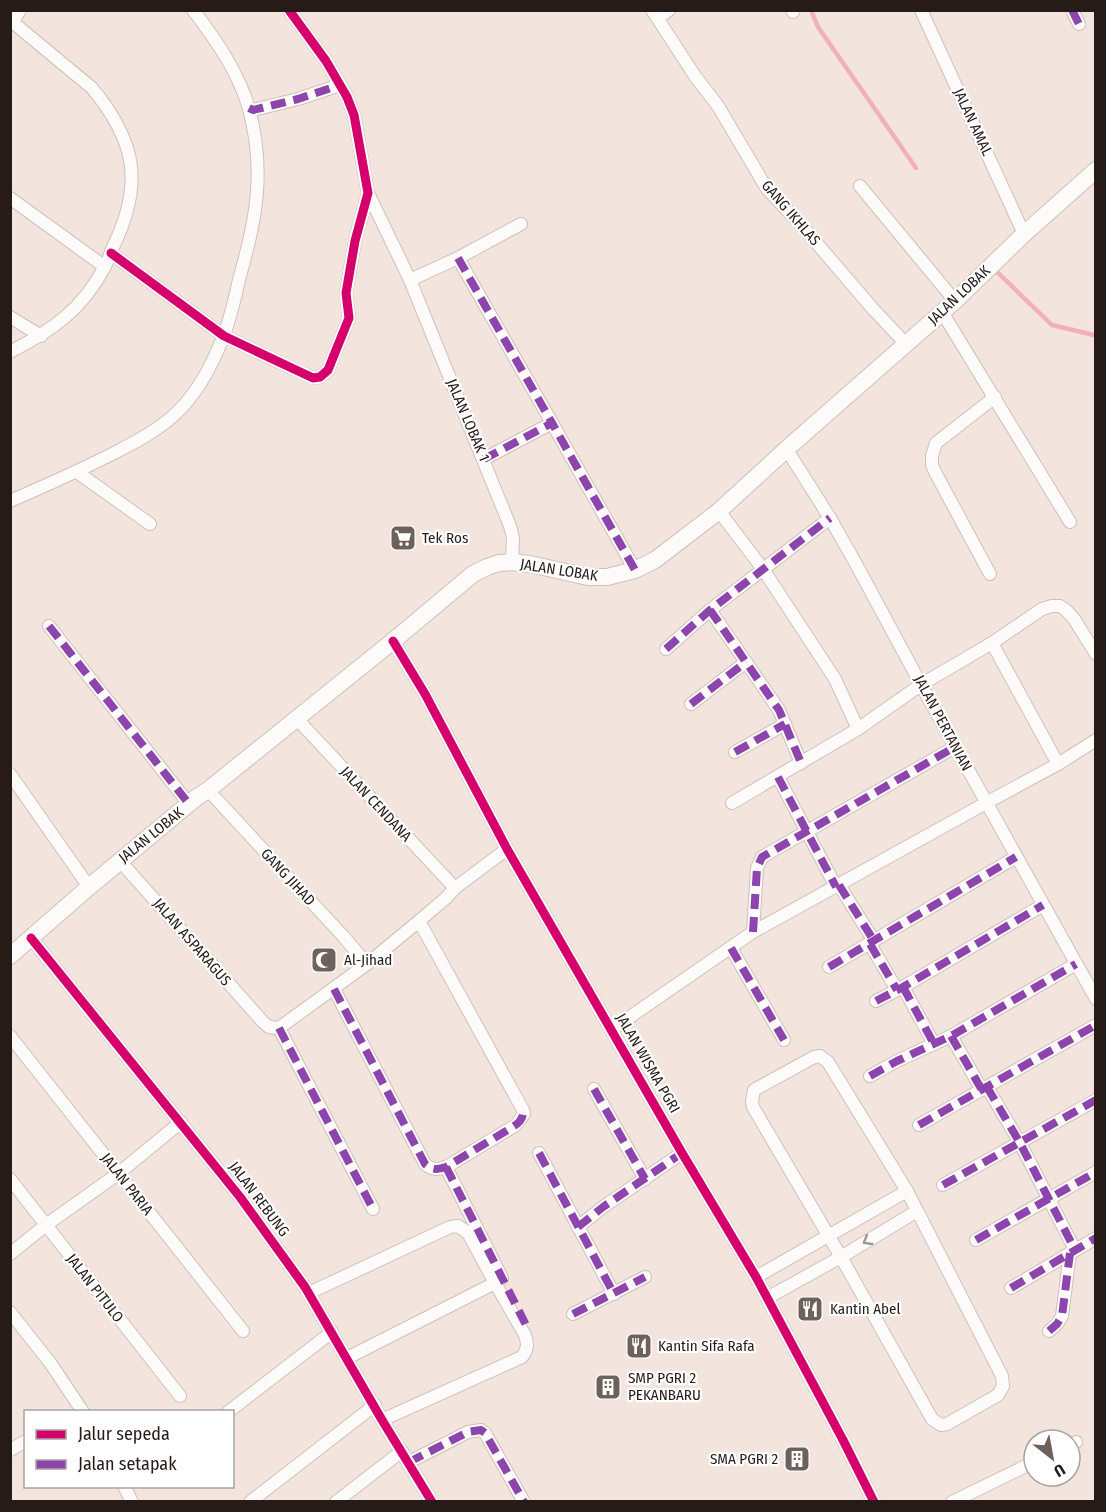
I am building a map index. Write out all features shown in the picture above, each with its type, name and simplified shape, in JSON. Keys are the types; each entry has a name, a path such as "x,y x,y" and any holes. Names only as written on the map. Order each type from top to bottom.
{"main road":[{"name":"JALAN LOBAK","path":"10,956 197,797 297,719 472,574 499,563 512,562 588,577 620,575 655,560 719,511 942,312 1095,170"}],"street":[{"path":"10,352 55,326 74,309 95,284 105,267 126,216 132,177 125,140 109,109 92,88 12,21 20,10"},
{"path":"10,501 77,472 146,436 172,417 189,400 204,377 224,336 253,228 258,189 256,145 249,108 236,78 221,50 193,10"},
{"path":"111,253 224,336 313,378 320,377 327,372 349,318 346,293 355,241 368,193 354,115 326,61 289,10"},
{"path":"655,14 669,10"},
{"name":"JALAN AMAL","path":"921,10 1024,234"},
{"path":"1072,10 1078,24"},
{"name":"GANG IKHLAS","path":"655,14 695,76 718,106 767,189 906,344"},
{"path":"249,108 253,110 289,101 340,85"},
{"path":"860,186 955,300"},
{"name":"JALAN LOBAK 1","path":"368,193 410,280 484,459 510,526 513,538 512,562"},
{"path":"10,198 105,267"},
{"path":"410,280 458,258 521,224"},
{"path":"458,258 635,570"},
{"path":"942,312 1070,522"},
{"path":"10,317 40,336"},
{"path":"990,574 935,472 932,456 936,443 994,396"},
{"path":"484,459 552,423"},
{"name":"JALAN PERTANIAN","path":"787,450 830,518 1095,999"},
{"path":"77,472 150,524"},
{"path":"719,511 763,569 835,679 858,729"},
{"path":"666,649 710,610 830,518"},
{"path":"732,803 858,729 922,684 992,643 1042,609 1060,606 1074,619 1095,654"},
{"path":"710,610 779,710 801,763"},
{"path":"49,626 189,804"},
{"name":"JALAN WISMA PGRI","path":"393,641 425,694 507,849 756,1277 874,1502"},
{"path":"992,643 1058,765"},
{"path":"691,704 746,662"},
{"name":"JALAN CENDANA","path":"297,719 455,888"},
{"path":"735,752 785,724"},
{"path":"611,1030 753,932 1058,765 1095,740"},
{"path":"753,932 757,868 762,857 955,747"},
{"path":"10,774 89,887"},
{"path":"778,777 837,886 934,1044"},
{"name":"GANG JIHAD","path":"208,790 367,964"},
{"path":"373,1209 279,1028 367,964 455,888 507,849"},
{"path":"829,968 1016,857"},
{"name":"JALAN ASPARAGUS","path":"120,861 263,1022 269,1027 279,1028"},
{"path":"876,1001 1043,905"},
{"path":"334,988 425,1164 438,1170 446,1167 516,1125 524,1114 523,1110 419,921"},
{"name":"JALAN REBUNG","path":"31,938 240,1197 309,1293 432,1502"},
{"path":"730,948 784,1040"},
{"path":"870,1076 951,1036 1076,964"},
{"path":"919,1125 1095,1025"},
{"name":"JALAN PARIA","path":"10,1036 243,1331"},
{"path":"951,1036 1020,1143 1072,1252 1062,1316 1049,1331"},
{"path":"813,1057 824,1058 907,1191 917,1211 1002,1376 1003,1386 998,1395 947,1424 941,1425 932,1419 753,1107 754,1090 813,1057"},
{"path":"594,1089 645,1179"},
{"path":"943,1185 1095,1100"},
{"path":"10,1254 119,1173 181,1122"},
{"path":"539,1153 614,1294"},
{"path":"578,1227 603,1207 682,1153"},
{"path":"446,1167 529,1331"},
{"path":"976,1240 1095,1172"},
{"name":"JALAN PITULO","path":"10,1179 180,1396"},
{"path":"756,1277 907,1191"},
{"path":"767,1298 917,1211"},
{"path":"309,1293 450,1227 458,1226 468,1233 525,1335 528,1342 526,1351 522,1357 382,1420"},
{"path":"1011,1288 1095,1238"},
{"path":"573,1314 645,1278"},
{"path":"347,1358 495,1283"},
{"path":"10,1312 51,1364 79,1410"},
{"path":"231,1410 332,1332"},
{"path":"250,1502 375,1405"},
{"path":"409,1462 468,1432 481,1430 485,1433 524,1502"},
{"path":"10,1450 24,1442"},
{"path":"340,1500 402,1451"},
{"path":"952,1502 1022,1468"}],"waterway":[{"path":"811,10 818,27 916,168"},
{"path":"995,270 1052,325 1096,336"}],"marked path":[{"path":"1072,10 1079,24"},
{"path":"249,108 253,110 298,99 340,85"},
{"path":"458,258 552,423"},
{"path":"484,459 552,423 635,570"},
{"path":"666,649 710,610 830,518"},
{"path":"710,610 779,710 801,763"},
{"path":"49,626 189,804"},
{"path":"691,704 746,662"},
{"path":"735,752 785,724"},
{"path":"753,932 757,868 762,857 955,747"},
{"path":"778,777 836,887"},
{"path":"829,967 1016,857"},
{"path":"839,885 874,941"},
{"path":"876,1001 1043,905"},
{"path":"870,944 897,990"},
{"path":"731,948 784,1040"},
{"path":"870,1076 951,1036 1076,964"},
{"path":"903,987 934,1044"},
{"path":"334,989 428,1166 435,1169 446,1167 516,1125 521,1119 523,1110"},
{"path":"919,1125 1096,1025"},
{"path":"279,1028 373,1209"},
{"path":"951,1036 982,1090"},
{"path":"987,1087 1020,1143 1075,1250"},
{"path":"594,1089 645,1179"},
{"path":"943,1185 1096,1100"},
{"path":"539,1153 614,1294"},
{"path":"578,1227 603,1207 682,1153"},
{"path":"446,1167 529,1331"},
{"path":"976,1240 1096,1172"},
{"path":"1011,1288 1096,1238"},
{"path":"1049,1331 1062,1316 1070,1253"},
{"path":"573,1314 645,1277"},
{"path":"409,1462 468,1432 481,1430 485,1433 524,1502"}],"cycle path":[{"path":"111,253 224,336 313,378 320,377 328,370 349,318 346,293 355,241 368,193 354,115 347,97 326,61 289,10"},
{"path":"393,641 425,694 507,849 756,1277 874,1502"},
{"path":"31,938 240,1197 305,1287 432,1502"}],"place":[{"name":"Tek Ros","path":"403,538"},
{"name":"Al-Jihad","path":"324,960"},
{"name":"Kantin Abel","path":"810,1309"},
{"name":"Kantin Sifa Rafa","path":"639,1346"},
{"name":"SMP PGRI 2 PEKANBARU","path":"608,1387"},
{"name":"SMA PGRI 2","path":"797,1459"}]}
